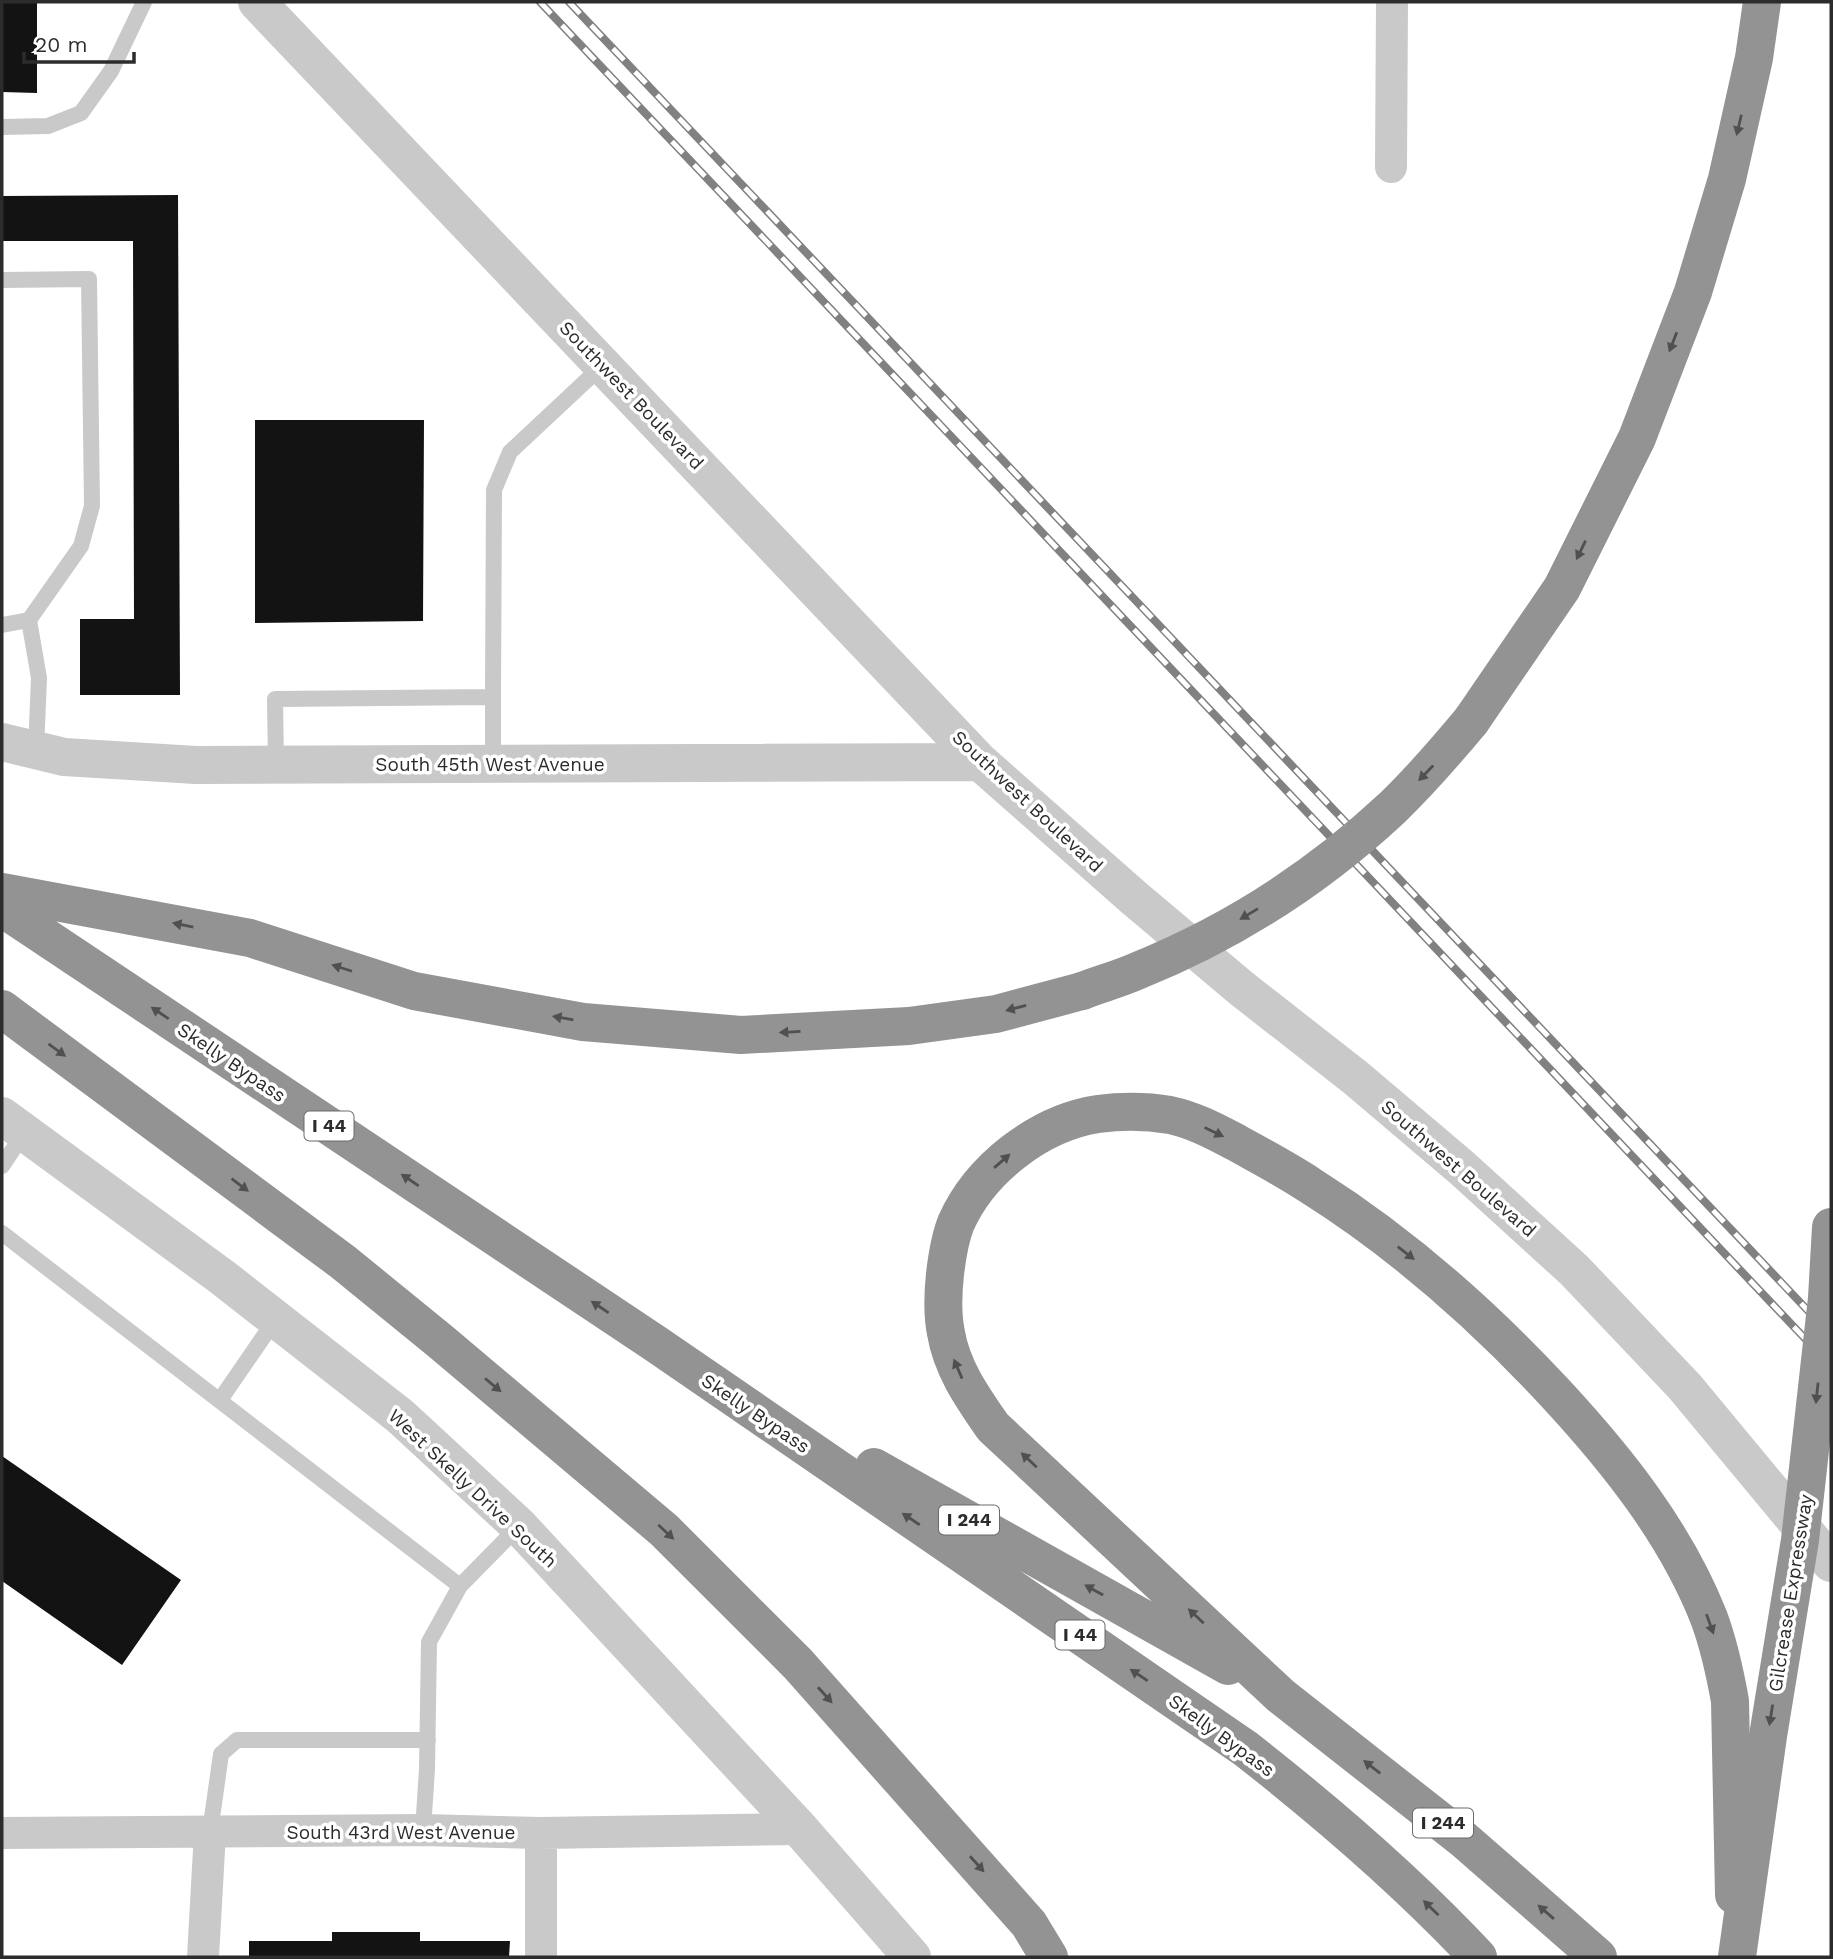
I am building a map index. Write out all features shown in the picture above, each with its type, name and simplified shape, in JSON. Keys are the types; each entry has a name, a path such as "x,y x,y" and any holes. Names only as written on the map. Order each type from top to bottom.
{"highway":[{"path":"2,892 250,938 414,992 583,1022 741,1035 909,1026 996,1014 1082,991 1138,971 1195,944 1298,885 1348,847 1392,807 1432,767 1471,721 1562,589 1636,438 1693,292 1727,179 1754,58 1762,2"},
{"name":"Skelly Bypass","path":"2,908 656,1344 1246,1749 1317,1804 1385,1864 1478,1957"},
{"path":"2,1009 343,1262 664,1530 797,1664 1029,1924 1063,1957"},
{"path":"1281,1696 993,1427 973,1399 957,1368 946,1334 942,1294 955,1224 972,1195 998,1164 1026,1142 1057,1126 1096,1114 1142,1112 1174,1116 1208,1128 1282,1167 1352,1211 1419,1264 1489,1324 1588,1428 1636,1489 1682,1562 1715,1636 1730,1701 1736,1957"},
{"name":"Gilcrease Expressway","path":"1736,1957 1768,1735 1800,1541 1824,1323 1831,1227"},
{"name":"I 244","path":"656,1344 1281,1696 1464,1839 1598,1957"},
{"path":"1029,1924 1049,1957"}],"street":[{"name":"Southwest Boulevard","path":"257,2 980,762 1241,988 1356,1078 1462,1168 1574,1270 1685,1387 1831,1563"},
{"path":"1391,167 1392,2"},
{"name":"South 45th West Avenue","path":"19,746 64,757 196,765 980,762"},
{"name":"West Skelly Drive South","path":"13,1125 222,1277 400,1416 519,1525 800,1829 912,1957"},
{"name":"South 43rd West Avenue","path":"2,1833 423,1830 541,1833 800,1829"},
{"path":"203,1957 211,1832"},
{"path":"541,1833 541,1957"}],"lane":[{"path":"2,127 48,126 82,113 111,71 144,2"},
{"path":"2,279 89,279 92,506 81,546 29,620 2,625"},
{"path":"493,764 494,490 510,452 603,365"},
{"path":"19,746 39,678 29,620"},
{"path":"276,764 275,699 493,697"},
{"path":"2,1166 13,1125"},
{"path":"2,1233 460,1586"},
{"path":"220,1401 275,1320"},
{"path":"423,1830 428,1741 429,1642 460,1586 519,1525"},
{"path":"211,1832 221,1754 237,1741 428,1741"}],"building":[{"path":"2,2 37,2 37,93 2,92"},
{"path":"178,195 180,695 80,695 80,619 134,619 133,241 2,241 2,196"},
{"path":"255,420 424,420 423,621 255,623"},
{"path":"2,1456 181,1580 122,1665 2,1581"},
{"path":"332,1932 420,1932 420,1941 510,1941 509,1957 249,1957 249,1941 332,1941"}],"railway":[{"path":"540,2 1831,1366"},
{"path":"569,2 1831,1335"}]}
